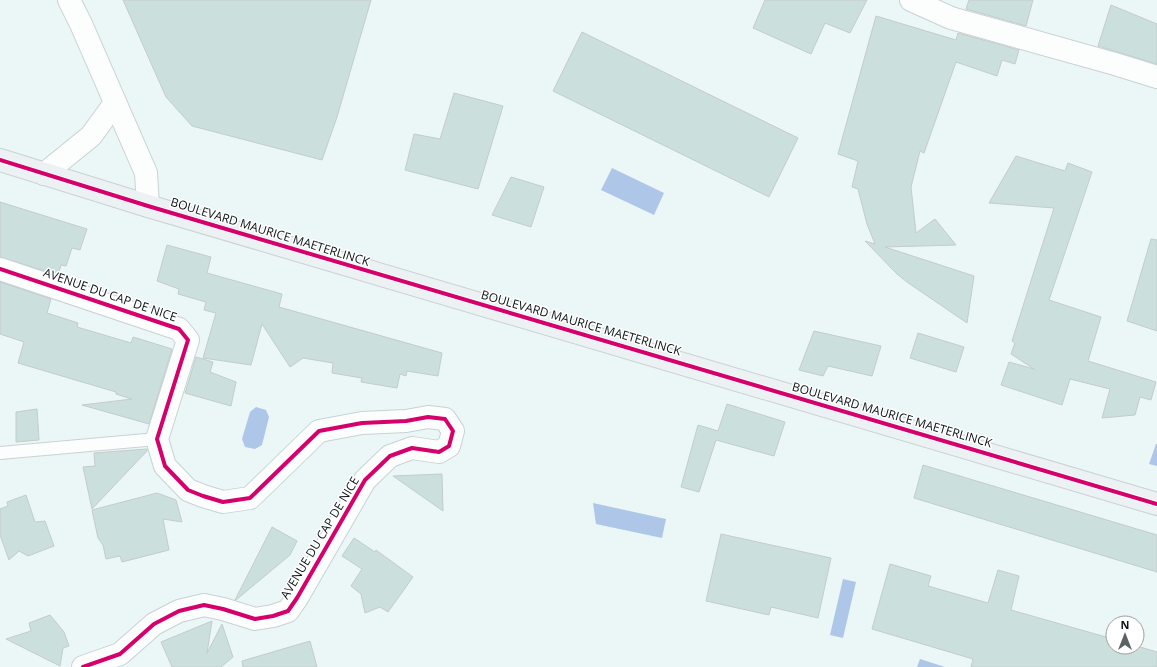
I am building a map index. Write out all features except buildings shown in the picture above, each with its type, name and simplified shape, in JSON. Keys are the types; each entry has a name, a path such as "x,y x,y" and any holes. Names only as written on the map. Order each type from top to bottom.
{"main road":[{"name":"BOULEVARD MAURICE MAETERLINCK","path":"0,160 148,206 1157,504"}],"street":[{"path":"69,0 146,173 148,206"},
{"path":"911,0 950,18 1157,77"},
{"path":"44,174 90,136 115,102"},
{"name":"AVENUE DU CAP DE NICE","path":"0,269 179,329 188,340 157,440 165,466 188,490 223,502 250,498 319,431 362,423 406,421 428,417 445,419 453,431 449,446 439,452 412,448 390,456 365,480 297,598 288,610 273,616 255,619 204,605 179,610 154,624 120,654 83,667"}],"lane":[{"path":"0,453 157,440"}],"water":[{"path":"612,168 664,193 654,215 601,190"},
{"path":"256,407 266,410 269,417 262,445 255,449 245,447 242,439 250,412"},
{"path":"1157,444 1157,466 1149,464"},
{"path":"593,503 666,519 662,538 596,524"},
{"path":"843,579 856,582 843,638 830,635"},
{"path":"920,659 945,667 917,667"}],"cycle path":[{"path":"0,160 148,206 1157,504"},
{"path":"0,269 179,329 188,340 157,439 165,466 188,490 203,496 223,502 250,498 319,431 362,423 406,421 428,417 445,419 453,431 449,446 439,452 412,448 390,456 365,480 288,611 273,616 255,619 204,605 179,611 154,624 120,654 83,667"}]}
